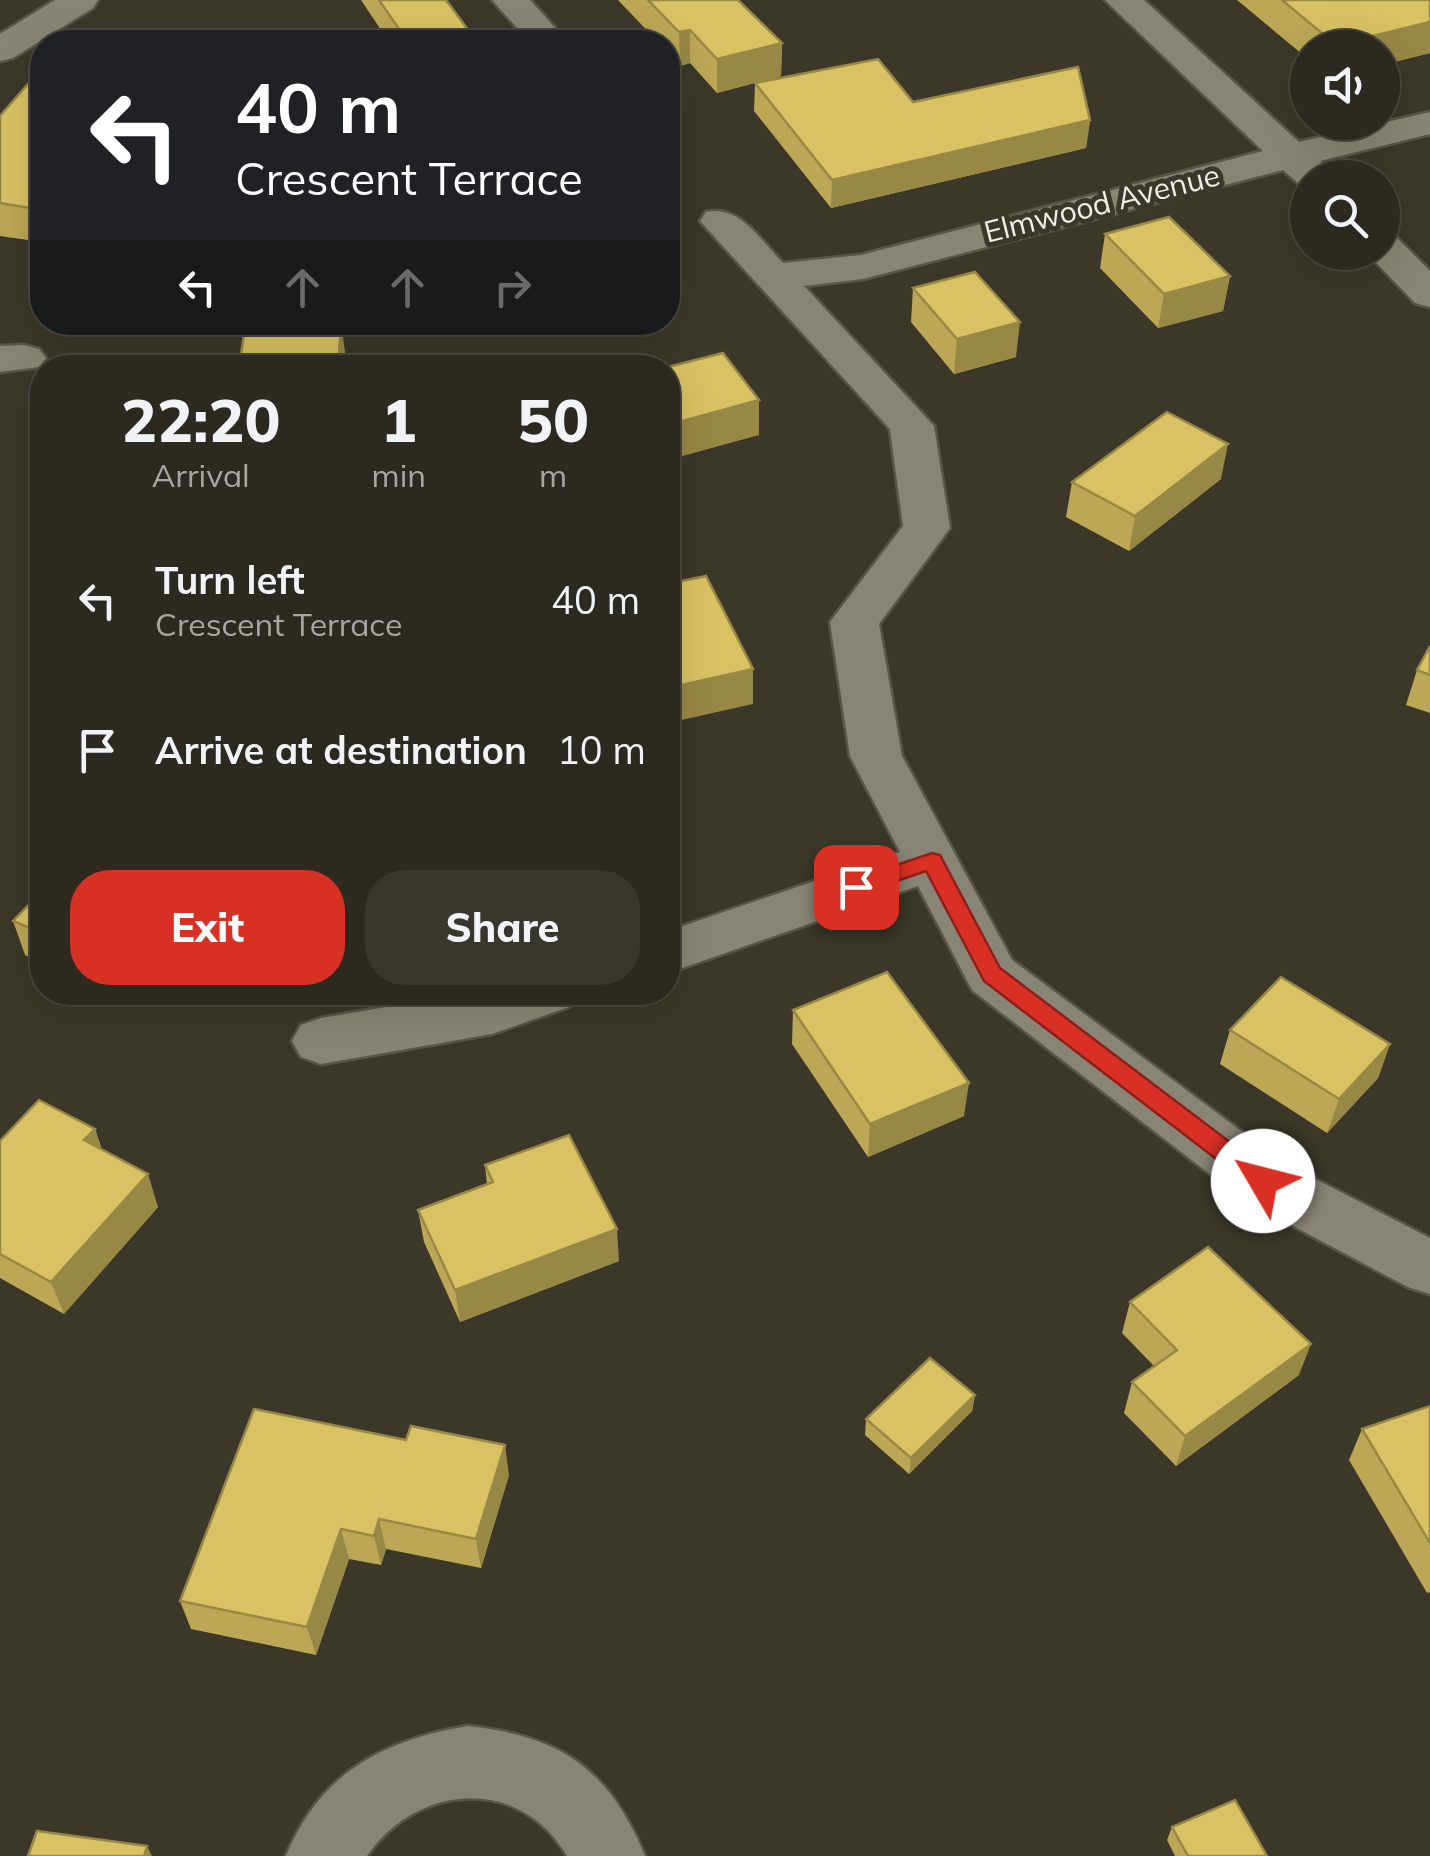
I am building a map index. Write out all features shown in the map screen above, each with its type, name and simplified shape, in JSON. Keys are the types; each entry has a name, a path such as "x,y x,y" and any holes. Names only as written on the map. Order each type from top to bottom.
{"street":[{"path":"32,30 80,0"},
{"path":"510,0 539,30"},
{"path":"1124,0 1296,160"},
{"path":"0,50 30,31"},
{"name":"Elmwood Avenue","path":"1324,160 1430,123"},
{"name":"Elmwood Avenue","path":"773,277 863,266 1152,189 1290,169"},
{"path":"720,222 912,426 927,528 854,622 876,756 992,974 1263,1181 1430,1268"},
{"path":"1400,264 1430,294"},
{"path":"680,948 932,861"},
{"path":"321,1041 492,1012 512,1005"},
{"path":"323,1856 343,1824 384,1787 436,1765 488,1761 537,1775 559,1790 595,1827 608,1856"}],"building":[{"path":"379,0 446,0 468,30 400,30"},
{"path":"648,0 738,0 782,43 717,59 690,30 677,30"},
{"path":"1282,0 1430,0 1430,22 1397,30 1318,30"},
{"path":"878,59 913,102 1078,67 1090,120 832,180 755,83"},
{"path":"30,82 30,208 0,203 0,116"},
{"path":"1169,217 1230,276 1164,294 1105,234"},
{"path":"975,272 1020,322 957,339 913,288"},
{"path":"244,335 340,335 339,355 241,355"},
{"path":"723,353 759,400 680,422 680,364"},
{"path":"1167,412 1228,444 1135,516 1072,482"},
{"path":"706,576 753,669 680,685 680,581"},
{"path":"1430,646 1430,675 1417,670"},
{"path":"30,903 30,928 13,921"},
{"path":"887,972 969,1083 870,1124 793,1010"},
{"path":"1281,977 1390,1044 1339,1099 1230,1030"},
{"path":"39,1100 95,1129 84,1140 148,1174 51,1282 0,1254 0,1141"},
{"path":"569,1135 617,1229 455,1290 418,1210 493,1182 485,1165"},
{"path":"1208,1247 1311,1344 1185,1436 1132,1382 1177,1350 1130,1302"},
{"path":"930,1358 975,1395 911,1458 866,1419"},
{"path":"1430,1406 1430,1543 1362,1429"},
{"path":"254,1409 406,1440 411,1426 505,1445 476,1539 379,1519 374,1536 341,1529 307,1627 180,1601"},
{"path":"1235,1800 1267,1856 1188,1856 1172,1827"},
{"path":"37,1831 147,1846 144,1856 28,1856"}],"route":[{"path":"856,887 932,861 992,974 1263,1181"}]}
